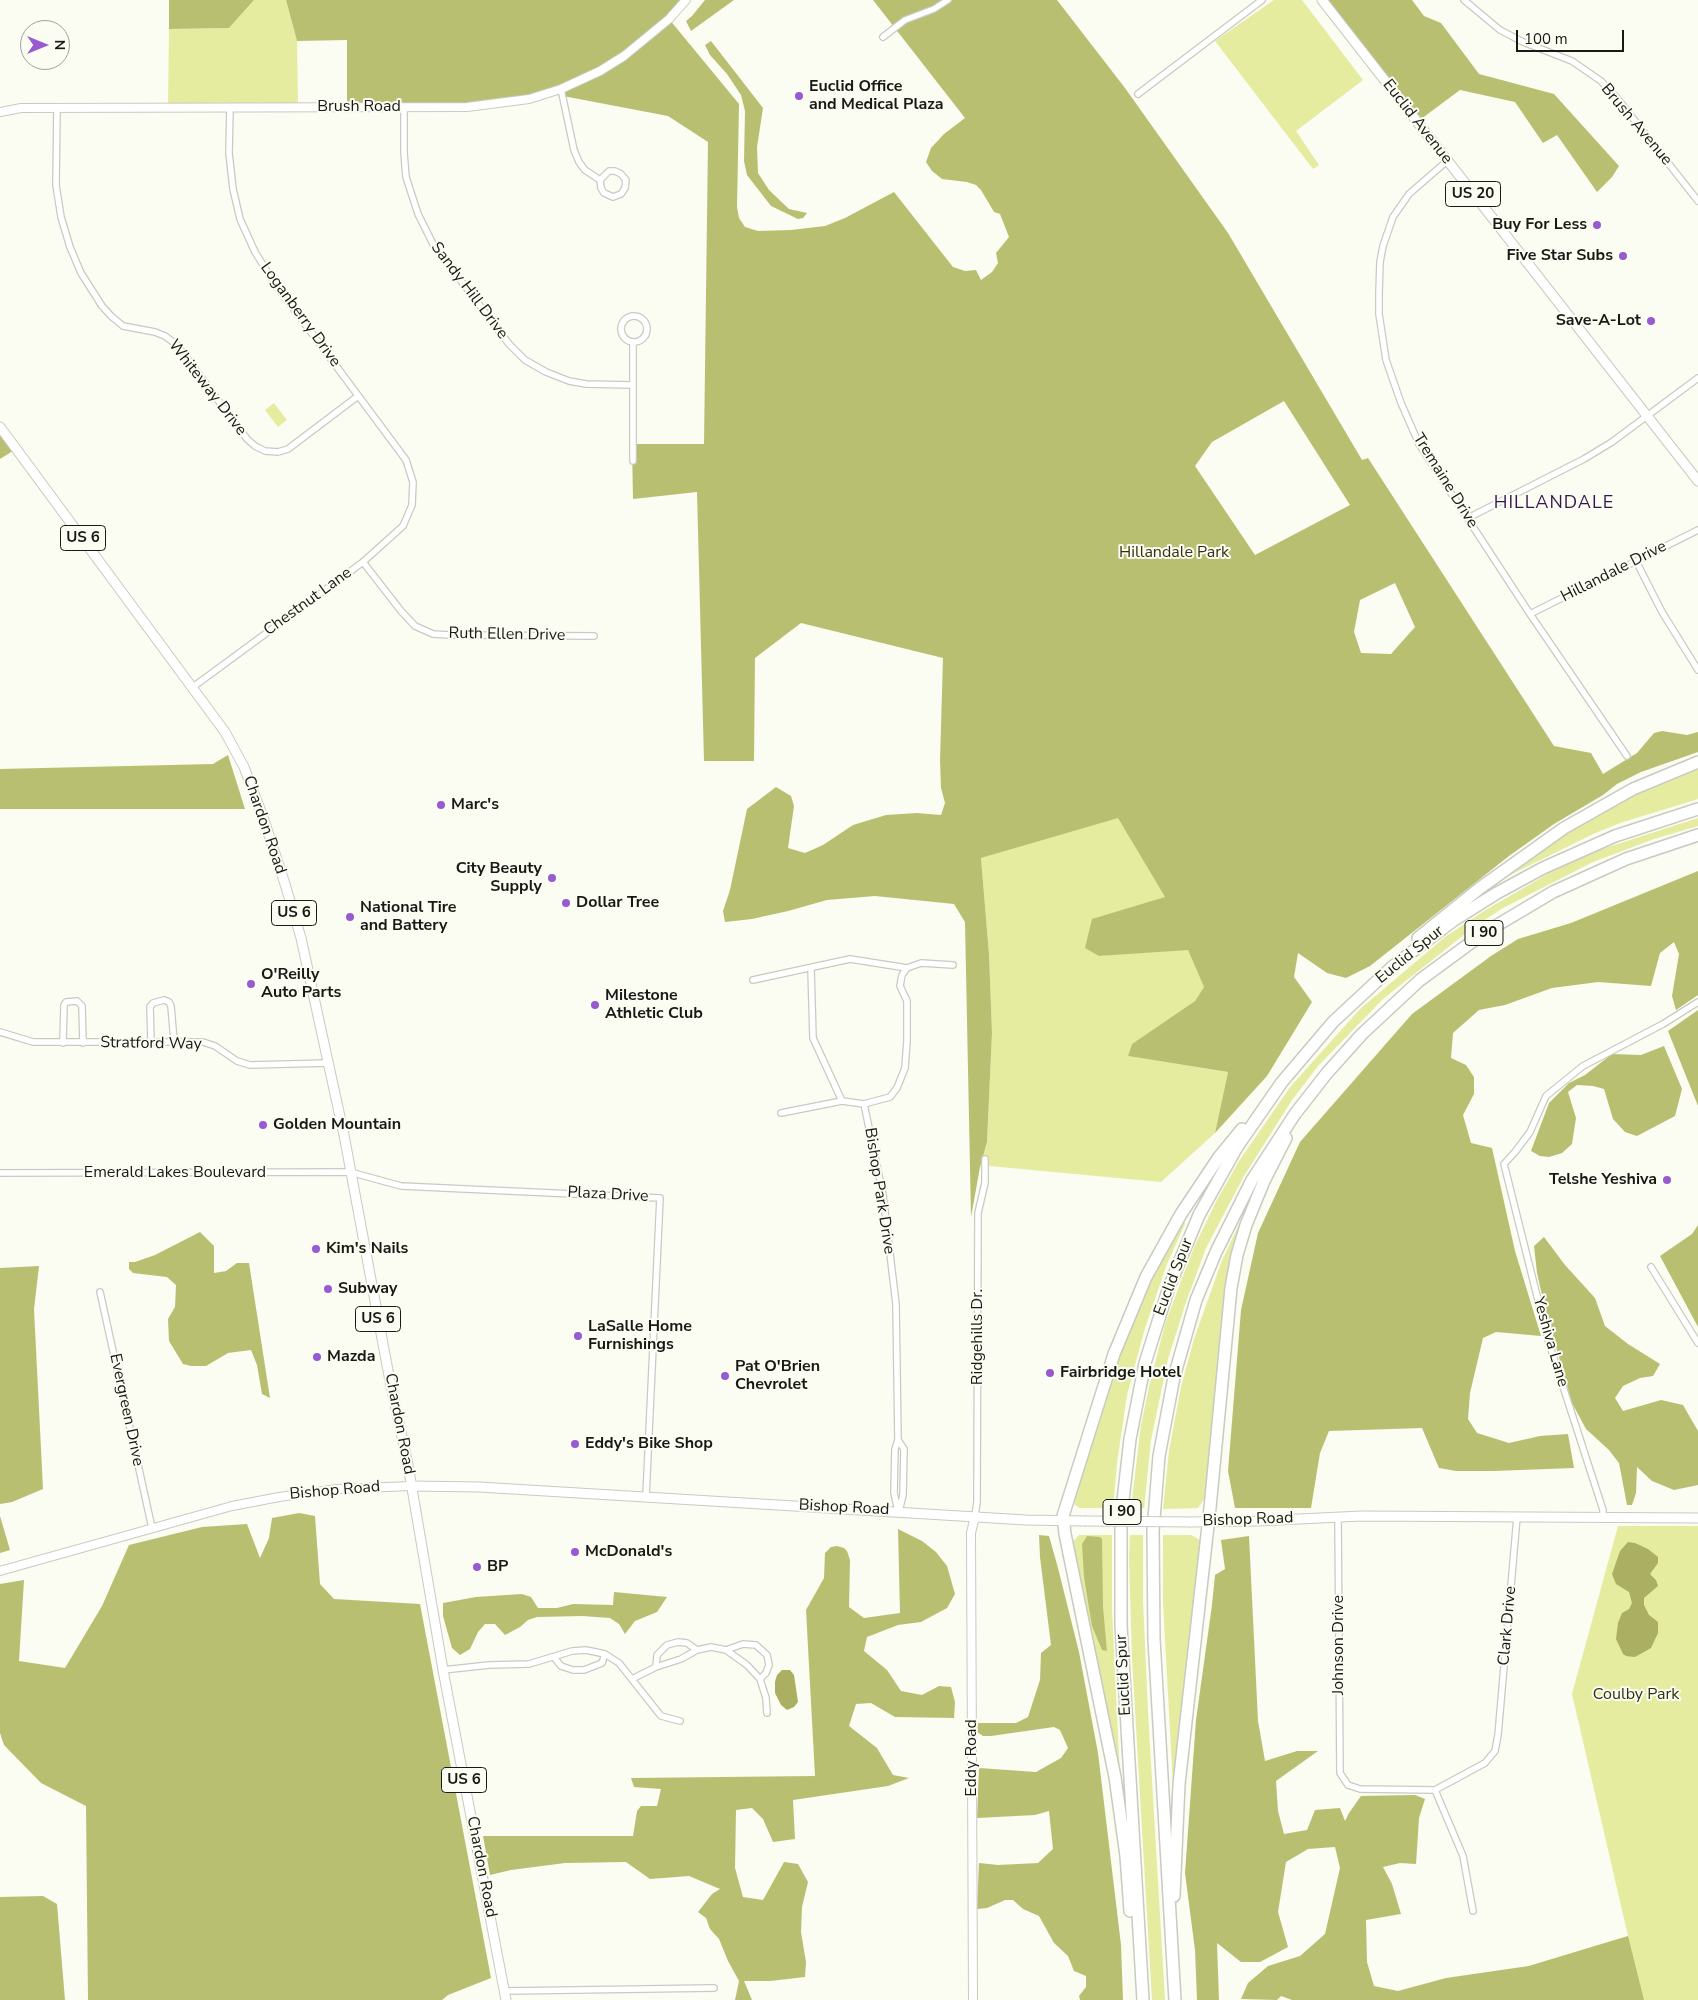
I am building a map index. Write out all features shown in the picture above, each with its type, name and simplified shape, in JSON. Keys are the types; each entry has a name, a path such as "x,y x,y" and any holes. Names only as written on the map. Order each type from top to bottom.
{"highway":[{"path":"1392,967 1424,932 1564,828 1625,793 1656,778 1698,762"},
{"name":"Euclid Spur","path":"1143,2000 1121,1598 1122,1518 1130,1439 1139,1388 1152,1338 1188,1239 1211,1192 1237,1147 1282,1082 1333,1022 1392,967 1474,907 1543,868 1615,836 1698,810"},
{"name":"Euclid Spur","path":"1174,2000 1153,1584 1154,1506 1163,1429 1181,1350 1196,1300 1216,1252 1239,1203 1261,1165 1310,1093 1350,1047 1427,975 1484,933 1552,892 1651,850 1698,835"},
{"path":"1142,1978 1131,1922 1126,1856 1115,1777 1063,1521 1067,1502 1114,1354 1152,1263 1172,1227 1230,1142 1282,1082"},
{"path":"1171,1937 1176,1878 1179,1784 1230,1300 1237,1255 1246,1225 1264,1181 1310,1093"}],"main road":[{"name":"Euclid Avenue","path":"1322,0 1698,481"},
{"name":"Chardon Road","path":"0,427 225,732 240,758 263,817 301,938 329,1064 411,1486 443,1670 506,1996"},
{"name":"Bishop Road","path":"411,1486 479,1487 1063,1521 1257,1522 1338,1517 1698,1518"}],"street":[{"name":"Brush Road","path":"0,112 21,108 467,107 529,99 561,89 600,71 624,56 669,19 686,0"},
{"path":"883,37 906,20 934,9 948,0"},
{"path":"1138,94 1262,0"},
{"name":"Brush Avenue","path":"1464,0 1500,30 1523,42 1572,61 1601,81 1698,201"},
{"path":"561,89 574,150 585,170 600,180 602,191 609,196 617,196 625,188 626,180 615,171 609,171 600,180"},
{"name":"Loganberry Drive","path":"230,107 229,153 233,189 244,227 255,252 273,282 406,460 413,482 412,505"},
{"name":"Sandy Hill Drive","path":"404,107 406,177 418,214 433,244 509,344 525,360 546,372 569,381 586,384 632,385"},
{"name":"Whiteway Drive","path":"57,108 56,185 60,217 81,273 102,306 111,316 123,326 155,332 177,344 247,439 265,451 278,452 288,449 358,396"},
{"name":"Tremaine Drive","path":"1447,161 1409,194 1394,217 1383,246 1380,262 1380,314 1386,360 1401,403 1419,444 1530,614 1627,756"},
{"path":"638,316 646,323 647,332 642,339 633,343 624,339 620,327 622,322 628,318 638,316"},
{"path":"632,461 633,343"},
{"path":"1468,518 1584,459 1612,442 1698,378"},
{"name":"Chestnut Lane","path":"193,687 362,562 402,526 412,505"},
{"name":"Hillandale Drive","path":"1530,614 1698,530"},
{"path":"1636,561 1662,612 1698,670"},
{"name":"Ruth Ellen Drive","path":"362,562 401,612 415,626 433,634 594,636"},
{"path":"753,980 850,959 907,968 921,963 953,965"},
{"path":"811,968 813,1038 842,1101"},
{"name":"Bishop Park Drive","path":"898,1511 894,1493 895,1449 898,1440 896,1304 883,1195 864,1104 890,1097 898,1088 904,1068 907,1041 907,1001 900,986 902,976 907,968"},
{"path":"151,1042 150,1007 156,1001 164,1000 172,1006 174,1041"},
{"path":"63,1043 64,1004 77,1001 82,1006 83,1043"},
{"name":"Yeshiva Lane","path":"1602,1518 1603,1510 1548,1340 1504,1164 1530,1132 1546,1096 1583,1066 1663,1024 1698,1002"},
{"name":"Stratford Way","path":"0,1032 33,1042 203,1042 215,1046 237,1061 250,1065 329,1064"},
{"path":"781,1113 842,1101 864,1104"},
{"name":"Ridgehills Dr.","path":"975,1516 977,1502 978,1213 985,1183 985,1159"},
{"name":"Emerald Lakes Boulevard","path":"0,1173 350,1172"},
{"name":"Plaza Drive","path":"350,1172 401,1186 660,1198 646,1496"},
{"path":"1651,1268 1698,1343"},
{"name":"Evergreen Drive","path":"100,1292 152,1528"},
{"name":"Bishop Park Drive","path":"898,1440 904,1449 904,1495 898,1511"},
{"name":"Bishop Road","path":"0,1571 232,1506 279,1497 349,1488 411,1486"},
{"name":"Eddy Road","path":"973,2000 971,1532 975,1516"},
{"name":"Johnson Drive","path":"1338,1517 1340,1773 1348,1785 1360,1789 1435,1790"},
{"name":"Clark Drive","path":"1435,1790 1485,1763 1495,1751 1517,1517"},
{"path":"656,1667 657,1655 667,1645 678,1642 687,1643 697,1650"},
{"path":"726,1650 743,1644 756,1645 767,1655 769,1664 766,1673 760,1679"},
{"path":"632,1679 656,1667 681,1660 697,1650 711,1647 726,1650 747,1665 760,1679 766,1698 767,1713"},
{"path":"443,1670 489,1665 529,1664 572,1651 586,1650 605,1654 619,1663 661,1716 680,1721"},
{"path":"554,1657 561,1666 573,1670 584,1670 602,1664 605,1654"},
{"path":"1435,1790 1463,1856 1473,1911"},
{"path":"506,1996 714,1988"}],"green space":[{"path":"169,0 254,0 229,28 169,29"},
{"path":"254,0 286,0 297,41 298,107 168,108 169,29 229,28"},
{"name":"Hillandale Park","path":"286,0 686,0 669,19 739,104 737,207 739,218 745,227 758,231 825,226 845,218 894,192 953,267 965,271 976,270 981,280 992,272 998,263 996,253 1009,237 1000,214 994,212 976,185 942,179 932,171 926,162 931,148 944,134 965,118 873,0 1057,0 1125,88 1228,233 1362,460 1368,458 1554,746 1591,753 1603,774 1637,753 1654,733 1662,731 1687,735 1698,732 1698,752 1641,772 1617,784 1603,795 1554,824 1509,856 1370,966 1346,978 1327,973 1298,953 1294,977 1312,1002 1267,1076 1215,1133 1228,1072 1128,1056 1132,1044 1195,1001 1204,987 1188,950 1099,956 1085,948 1092,919 1165,897 1118,818 981,858 989,954 992,1033 987,1142 980,1167 971,1217 965,922 954,904 875,896 827,900 752,919 725,922 723,911 730,890 747,809 776,787 791,796 794,806 788,848 805,853 823,845 853,825 886,815 917,813 941,815 945,803 941,788 940,761 943,658 801,623 755,658 754,761 704,761 697,492 633,499 632,444 704,444 708,142 668,116 563,96 561,89 502,104 347,107 347,40 297,41","holes":["1284,401 1350,505 1255,555 1195,466 1212,442","1395,583 1415,627 1391,654 1361,653 1354,632 1360,600"]},
{"path":"705,0 734,0 691,31 686,21"},
{"path":"1274,0 1302,0 1363,80 1296,131 1319,165 1313,169 1215,41"},
{"path":"1321,0 1412,0 1424,16 1441,23 1479,74 1554,94 1619,166 1612,177 1597,192 1557,135 1543,143 1515,102 1460,90 1417,122"},
{"path":"711,41 763,108 757,147 758,173 769,190 789,209 807,213 803,218 798,219 771,206 747,175 744,161 745,111 741,95 727,74 710,55 705,45"},
{"path":"274,403 287,420 278,427 265,410"},
{"path":"0,427 16,449 0,459"},
{"path":"228,755 245,809 0,809 0,769 213,764"},
{"path":"1698,768 1698,799 1620,823 1593,834 1508,876 1520,865 1573,828 1608,808 1640,792"},
{"path":"1118,817 1165,897 1137,907 1099,956 1188,949 1204,987 1195,1001 1132,1044 1128,1056 1228,1072 1215,1133 1161,1182 989,1166 980,1167 987,1142 992,1033 989,954 981,858"},
{"path":"1698,818 1698,826 1654,839 1593,862 1503,908 1475,926 1383,999 1318,1066 1292,1100 1244,1176 1206,1248 1168,1359 1151,1440 1144,1508 1131,1508 1141,1425 1150,1383 1165,1324 1181,1281 1195,1245 1239,1161 1291,1086 1360,1009 1445,937 1484,911 1551,872 1596,851"},
{"path":"1698,871 1698,995 1676,1010 1672,996 1679,954 1674,942 1660,953 1651,986 1598,982 1552,988 1505,1005 1479,1010 1453,1033 1451,1058 1466,1065 1474,1077 1474,1094 1463,1115 1471,1143 1492,1148 1515,1251 1541,1336 1496,1332 1483,1338 1470,1393 1468,1419 1477,1433 1509,1443 1540,1436 1568,1434 1574,1468 1456,1471 1439,1468 1422,1428 1329,1431 1320,1453 1311,1508 1235,1508 1228,1471 1241,1310 1258,1233 1300,1142 1412,1014 1491,956 1518,939 1571,923"},
{"path":"1698,1010 1698,1106 1668,1031"},
{"path":"1664,1046 1682,1089 1675,1116 1637,1136 1625,1132 1613,1119 1604,1089 1577,1085 1568,1092 1576,1118 1572,1144 1562,1153 1549,1157 1540,1156 1531,1151 1549,1103 1569,1083 1585,1075 1612,1054 1641,1055"},
{"path":"1184,1219 1185,1224 1167,1264 1145,1328 1127,1395 1117,1463 1113,1508 1080,1508 1075,1505 1074,1500 1121,1353 1172,1234"},
{"path":"1240,1222 1243,1223 1223,1323 1204,1499 1198,1508 1163,1509 1169,1451 1181,1387 1194,1339 1221,1263"},
{"path":"1698,1225 1698,1327 1660,1256 1692,1234"},
{"path":"200,1232 214,1246 214,1273 226,1271 237,1263 249,1263 270,1398 262,1394 257,1365 251,1350 228,1353 206,1366 183,1364 169,1341 168,1319 175,1307 176,1285 167,1277 133,1273 129,1269 129,1262 135,1262 155,1255"},
{"path":"1544,1237 1565,1265 1595,1298 1605,1326 1628,1344 1660,1364 1653,1376 1640,1378 1623,1386 1615,1398 1623,1411 1661,1400 1683,1405 1698,1431 1698,1485 1674,1490 1652,1481 1637,1467 1636,1493 1632,1505 1627,1505 1619,1463 1609,1450 1586,1429 1572,1403 1537,1273 1534,1246"},
{"path":"39,1266 34,1309 43,1489 12,1502 0,1504 0,1268"},
{"path":"299,1513 315,1516 320,1584 334,1599 420,1604 491,1978 448,1995 442,2000 88,2000 86,1806 41,1783 4,1745 0,1733 0,1584 24,1580 19,1661 65,1668 102,1606 129,1545 202,1527 247,1524 260,1558 269,1538 272,1518"},
{"path":"0,1516 10,1550 0,1553"},
{"name":"Coulby Park","path":"1618,1526 1698,1526 1698,2000 1416,2000 1628,1936 1572,1694"},
{"path":"898,1529 922,1541 936,1552 947,1566 955,1594 947,1608 921,1622 898,1625 867,1637 864,1651 887,1670 901,1691 922,1695 939,1686 951,1687 955,1702 954,1718 895,1717 871,1703 856,1704 849,1726 877,1748 893,1775 909,1778 888,1786 793,1800 795,1839 773,1842 763,1819 752,1808 736,1810 735,1868 743,1897 763,1900 784,1862 798,1864 808,1882 802,1907 801,1932 806,1962 805,1977 770,1981 744,1981 752,2000 735,2000 739,1981 719,1939 710,1929 706,1918 698,1912 712,1894 720,1889 689,1876 650,1879 626,1862 565,1863 511,1870 490,1875 483,1836 633,1836 637,1811 641,1806 657,1806 661,1789 634,1787 631,1778 815,1776 806,1610 824,1578 825,1553 831,1547 837,1546 847,1551 850,1560 849,1607 864,1618 900,1613"},
{"path":"1039,1535 1049,1536 1058,1568 1079,1652 1098,1753 1121,1945 1123,2000 1080,2000 1079,1996 1086,1987 1086,1976 1074,1971 1068,1956 1054,1943 1039,1916 1023,1909 1013,1900 1005,1900 987,1908 977,1909 979,1863 998,1865 1038,1863 1053,1849 1049,1811 1035,1815 977,1818 979,1768 1036,1772 1061,1758 1068,1748 1060,1730 1054,1727 991,1736 983,1736 977,1732 978,1723 1016,1723 1028,1717 1040,1680 1041,1653 1051,1645"},
{"path":"1079,1535 1112,1535 1112,1610 1120,1776 1072,1543"},
{"path":"1130,1535 1143,1535 1143,1601 1148,1712 1165,2000 1152,2000 1132,1658"},
{"path":"1163,1535 1191,1535 1200,1540 1175,1785 1173,1786 1163,1603"},
{"path":"1087,1536 1100,1537 1102,1539 1103,1607 1107,1651 1102,1650 1092,1626 1084,1577 1082,1544"},
{"path":"1249,1536 1258,1721 1265,1761 1297,1751 1318,1751 1276,1781 1278,1811 1284,1834 1307,1830 1315,1810 1340,1808 1345,1821 1361,1796 1415,1795 1425,1799 1419,1818 1416,1864 1400,1863 1383,1867 1392,1884 1401,1914 1366,1920 1367,1962 1374,1986 1398,1991 1446,1978 1529,1966 1628,1936 1644,2000 1292,2000 1281,1996 1277,2000 1241,1999 1248,1983 1268,1966 1300,1956 1325,1934 1340,1868 1335,1847 1308,1849 1286,1862 1278,1912 1288,1947 1260,1962 1241,1962 1217,1943 1219,2000 1197,2000 1195,1950 1185,1873 1196,1720 1215,1575 1225,1569 1221,1540"},
{"path":"614,1592 667,1597 657,1612 635,1621 625,1634 619,1624 610,1618 582,1616 537,1617 528,1620 505,1635 495,1624 485,1624 478,1632 470,1649 460,1655 452,1648 443,1616 443,1603 476,1597 522,1594 531,1597 538,1608 557,1608 573,1604 613,1605"},
{"path":"43,1896 57,1904 65,2000 0,2000 0,1897"}],"shaded area":[{"path":"1628,1542 1648,1549 1658,1557 1658,1563 1650,1574 1656,1580 1658,1586 1644,1598 1644,1605 1649,1615 1658,1622 1658,1633 1651,1648 1635,1657 1623,1654 1616,1639 1618,1623 1622,1613 1629,1609 1632,1603 1629,1592 1616,1584 1612,1574 1620,1551"},
{"path":"782,1670 790,1670 794,1675 798,1702 794,1707 787,1710 781,1705 775,1693 777,1675"}],"place":[{"name":"Euclid Office and Medical Plaza","path":"799,96"},
{"name":"Buy For Less","path":"1597,225"},
{"name":"Five Star Subs","path":"1623,256"},
{"name":"Save-A-Lot","path":"1651,321"},
{"name":"Marc's","path":"441,805"},
{"name":"City Beauty Supply","path":"552,878"},
{"name":"Dollar Tree","path":"566,903"},
{"name":"National Tire and Battery","path":"350,917"},
{"name":"O'Reilly Auto Parts","path":"251,984"},
{"name":"Milestone Athletic Club","path":"595,1005"},
{"name":"Golden Mountain","path":"263,1125"},
{"name":"Telshe Yeshiva","path":"1667,1180"},
{"name":"Kim's Nails","path":"316,1249"},
{"name":"Subway","path":"328,1289"},
{"name":"LaSalle Home Furnishings","path":"578,1336"},
{"name":"Mazda","path":"317,1357"},
{"name":"Fairbridge Hotel","path":"1050,1373"},
{"name":"Pat O'Brien Chevrolet","path":"725,1376"},
{"name":"Eddy's Bike Shop","path":"575,1444"},
{"name":"McDonald's","path":"575,1552"},
{"name":"BP","path":"477,1567"}],"district":[{"name":"HILLANDALE","path":"1554,504"}]}
